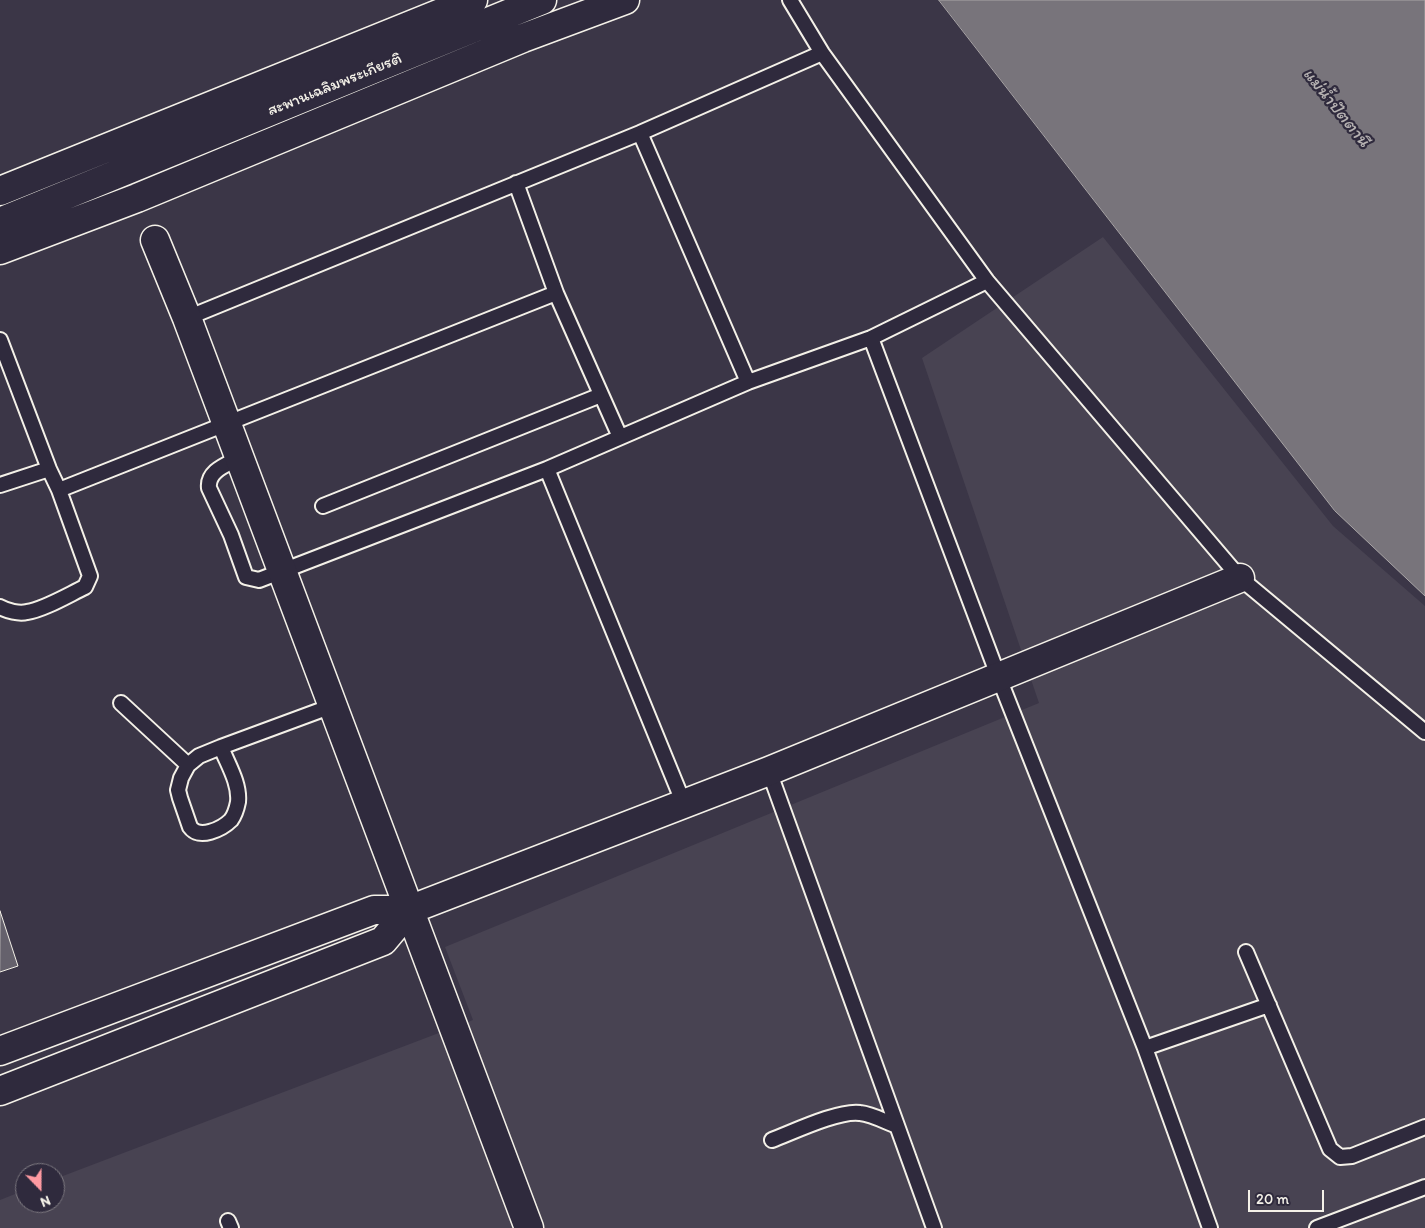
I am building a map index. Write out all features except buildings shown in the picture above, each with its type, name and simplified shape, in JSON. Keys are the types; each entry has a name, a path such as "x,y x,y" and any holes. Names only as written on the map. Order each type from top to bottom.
{"street":[{"path":"0,191 473,0"},
{"name":"สะพานเฉลิมพระเกียรติ","path":"0,222 542,0"},
{"path":"0,250 138,198 523,38 625,0"},
{"path":"155,240 187,318 529,1228"},
{"path":"0,1051 374,910 409,910 769,771 1240,578"},
{"path":"0,1091 384,941 409,910"}],"lane":[{"path":"790,0 822,53 987,281 1240,578 1425,732"},
{"path":"187,318 640,133 822,53"},
{"path":"640,133 748,382"},
{"path":"516,184 556,292 620,437"},
{"path":"239,458 214,472 208,482 246,577 259,580 547,469 748,382 871,338 987,281"},
{"path":"59,490 225,422 556,292"},
{"path":"871,338 999,678 1145,1048 1210,1228"},
{"path":"0,340 3,359 59,490 90,576 85,587 26,613 6,610 0,607"},
{"path":"324,506 601,395"},
{"path":"0,485 49,469"},
{"path":"547,469 684,804"},
{"path":"121,703 188,765"},
{"path":"220,747 236,785 238,802 232,819 222,826 205,833 200,833 192,830 190,827 178,790 181,778 188,765 199,756 220,747 332,706"},
{"path":"769,771 934,1228"},
{"path":"1246,952 1330,1149 1340,1157 1352,1156 1425,1127"},
{"path":"1145,1048 1269,1005"},
{"path":"772,1140 831,1118 854,1112 862,1113 897,1126"},
{"path":"1318,1228 1425,1187"}],"shaded area":[{"path":"1103,237 1333,526 1425,606 1425,1228 0,1228 0,1200 15,1194 15,1213 65,1213 65,1175 473,1020 445,947 1039,703 922,358"}],"water":[{"name":"แม่น้ำปัตตานี","path":"939,0 1425,0 1425,596 1335,511"}]}
